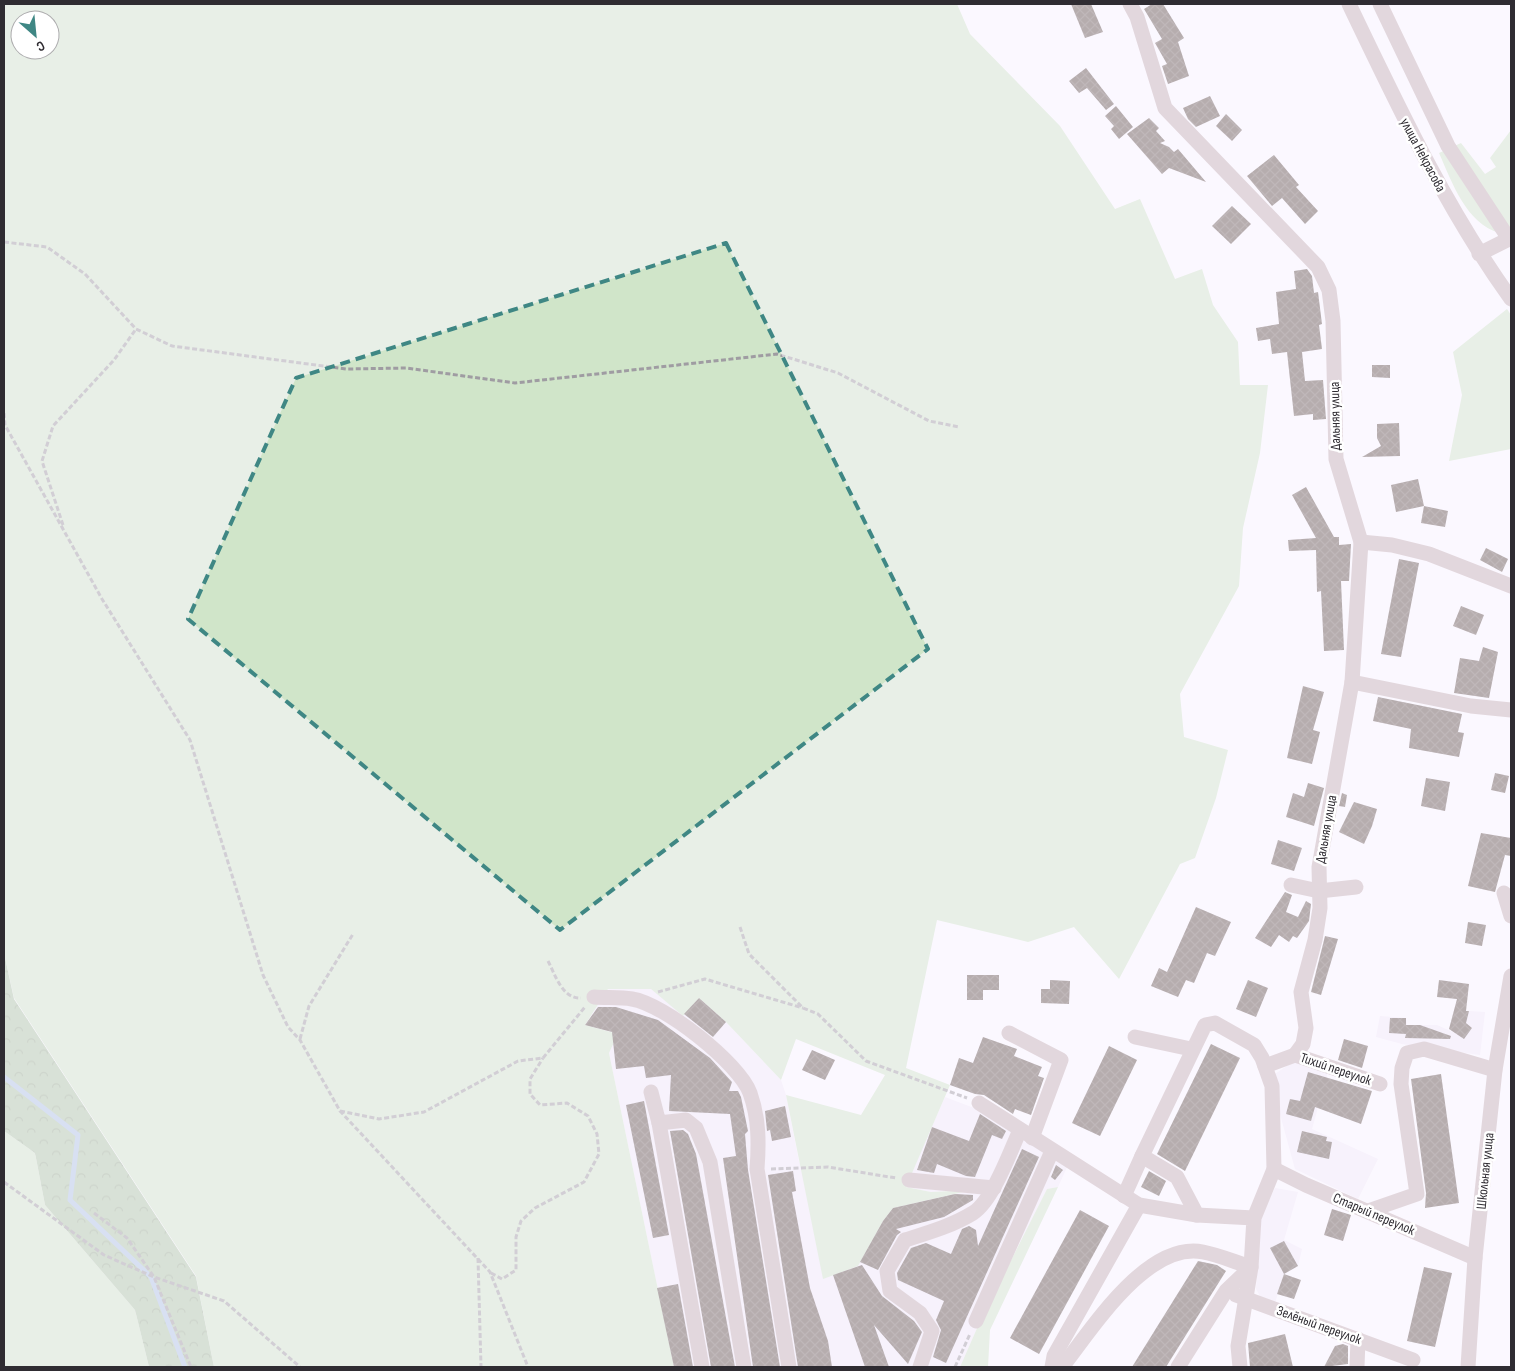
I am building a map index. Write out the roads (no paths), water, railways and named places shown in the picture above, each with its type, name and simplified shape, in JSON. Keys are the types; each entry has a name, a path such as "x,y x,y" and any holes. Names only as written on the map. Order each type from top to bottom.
{"street":[{"name":"Дальняя улица","path":"1130,4 1136,17 1165,108 1318,267 1329,290 1333,321 1336,459 1361,542 1352,682 1319,867 1320,908 1315,940 1301,992 1306,1028 1303,1044 1295,1055"},
{"name":"улица Некрасова","path":"1349,4 1417,147 1479,254 1511,299"},
{"path":"1380,4 1448,146 1510,238 1479,254"},
{"path":"1361,542 1392,545 1429,554 1511,586"},
{"path":"1352,682 1471,706 1511,710"},
{"path":"1291,885 1319,891 1356,887"},
{"path":"1504,893 1511,916"},
{"name":"Школьная улица","path":"1468,1367 1475,1258 1495,1070 1508,1017 1511,976"},
{"path":"594,997 634,999 673,1018 729,1061 750,1092 759,1136 756,1169 789,1367"},
{"path":"1124,1196 1191,1049 1205,1024 1215,1023 1254,1045 1265,1066 1272,1086 1274,1169 1254,1218 1251,1267 1238,1346 1240,1367"},
{"path":"920,1367 932,1331 920,1313 890,1291 887,1271 905,1240 934,1231 974,1212 994,1188 1026,1134 1061,1060 1009,1033"},
{"path":"1136,1037 1191,1049"},
{"path":"1368,1211 1417,1194 1401,1084 1402,1068 1407,1053 1424,1049 1495,1070"},
{"name":"Тихий переулок","path":"1265,1066 1295,1055 1380,1084"},
{"path":"651,1092 659,1123 702,1367"},
{"path":"979,1103 1139,1205 1197,1215 1254,1218"},
{"path":"659,1123 686,1120 696,1128 710,1162 744,1367"},
{"path":"976,1321 1052,1151"},
{"path":"1142,1156 1177,1177 1197,1215"},
{"name":"Старый переулок","path":"1274,1169 1306,1185 1475,1258"},
{"path":"909,1180 994,1188"},
{"path":"1052,1367 1054,1356 1139,1205"},
{"path":"1062,1367 1112,1302 1144,1270 1175,1255 1202,1252 1251,1267"},
{"path":"1178,1367 1226,1291 1251,1267"},
{"name":"Зелёный переулок","path":"1226,1291 1413,1360"},
{"path":"1357,1367 1358,1339"}],"waterway":[{"path":"4,1077 78,1135 70,1200 151,1277 185,1367"}]}
